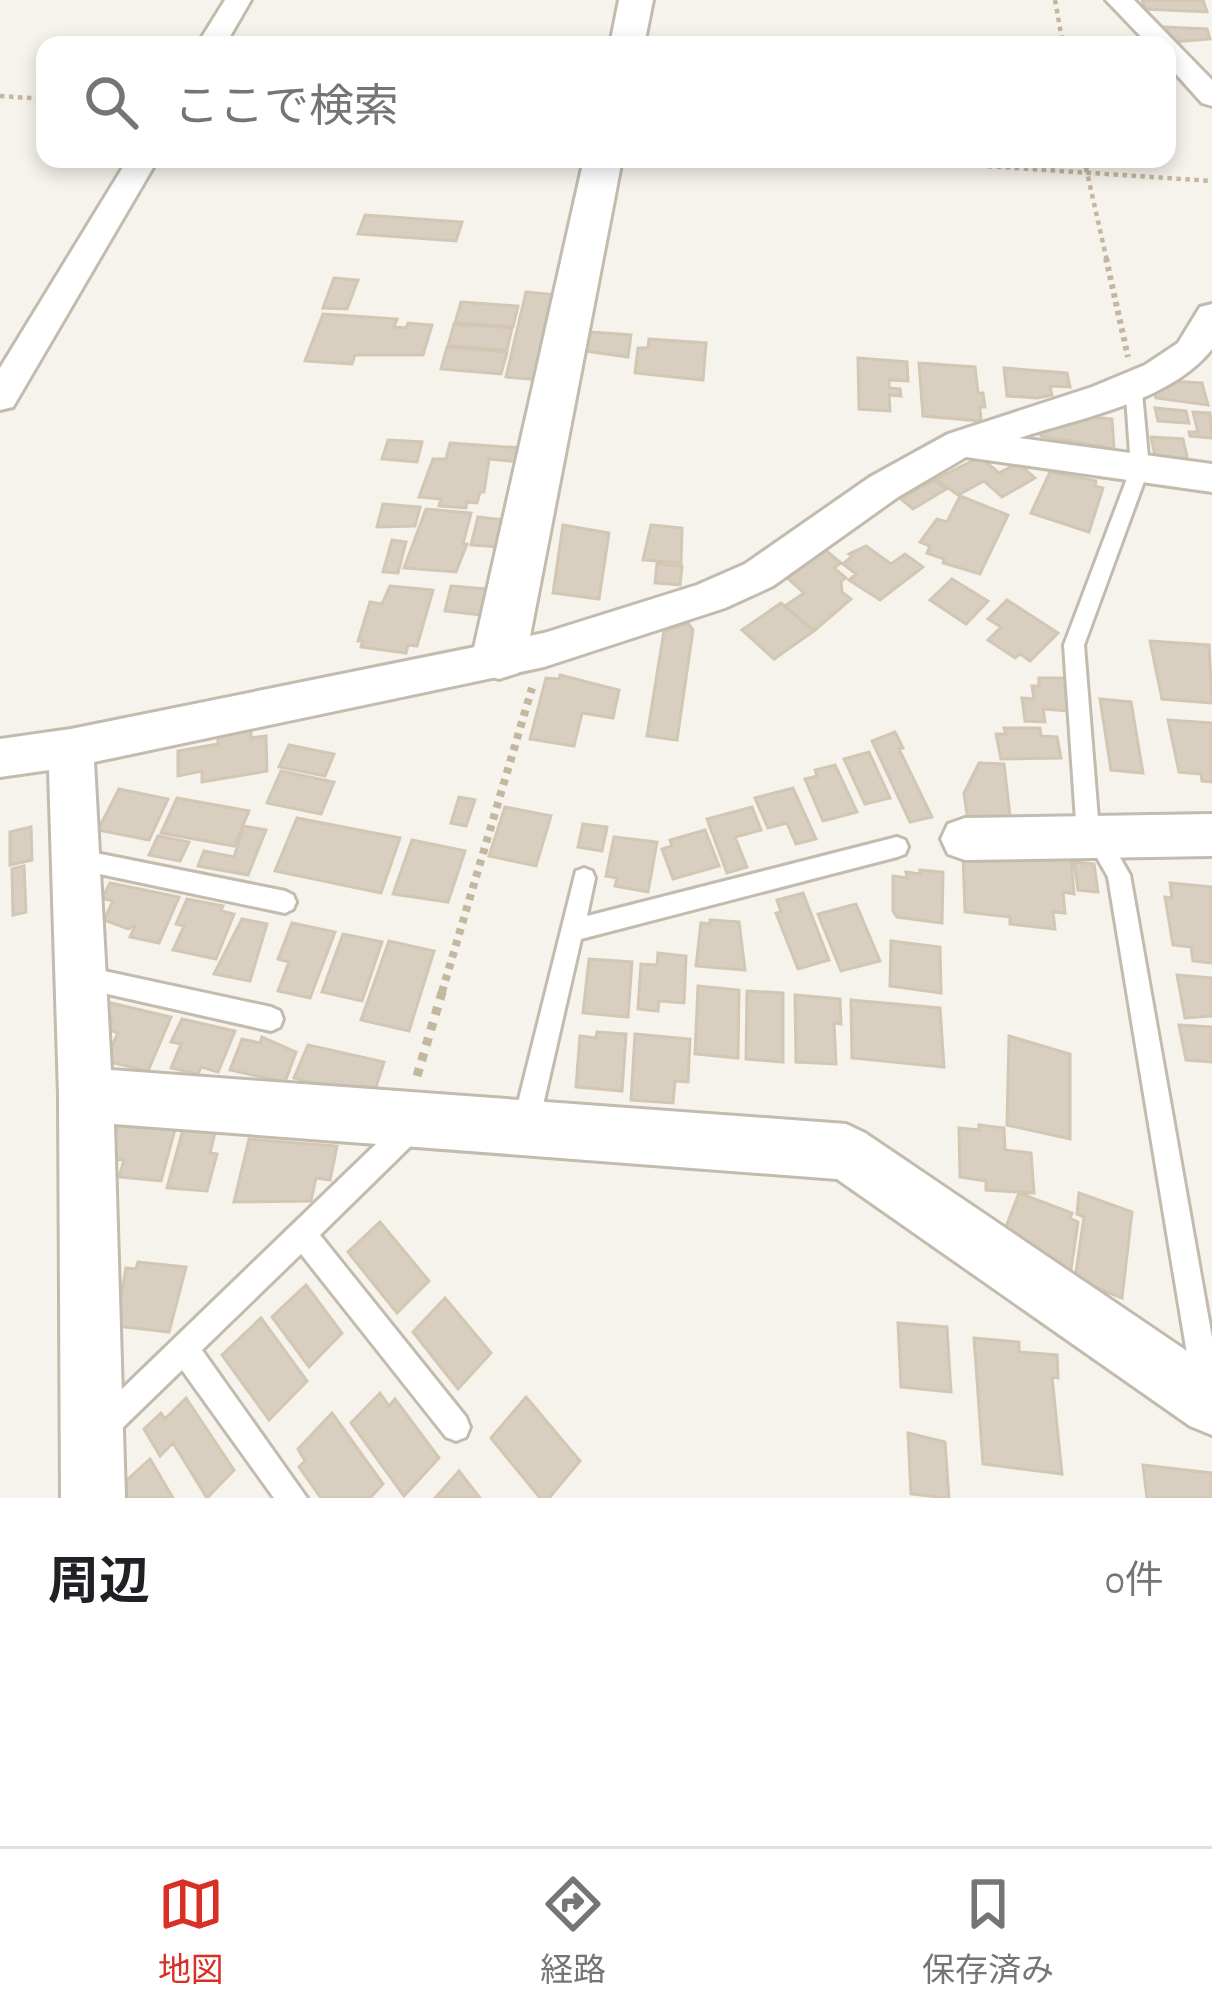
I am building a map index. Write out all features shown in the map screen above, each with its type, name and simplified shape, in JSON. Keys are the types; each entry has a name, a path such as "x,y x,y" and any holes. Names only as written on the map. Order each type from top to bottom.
{"street":[{"path":"216,36 238,0"},
{"path":"629,36 636,0"},
{"path":"1119,0 1156,36"},
{"path":"1176,57 1212,97"},
{"path":"0,398 137,168"},
{"path":"521,654 602,168"},
{"path":"0,758 70,748 521,654 710,597 759,575 884,487 961,443 1133,382 1184,358 1209,328 1212,315"},
{"path":"961,443 1212,478"},
{"path":"70,748 86,1095 93,1498"},
{"path":"965,839 1212,836"},
{"path":"86,1095 846,1152 1211,1403"}],"lane":[{"path":"1133,382 1140,468 1074,645 1087,821 1118,875 1211,1403"},
{"path":"573,930 897,847"},
{"path":"76,859 285,902"},
{"path":"525,1128 584,878"},
{"path":"80,977 271,1019"},
{"path":"91,1439 302,1234 413,1118"},
{"path":"302,1234 456,1427"},
{"path":"184,1349 292,1498"}],"path":[{"path":"1054,0 1061,36"},
{"path":"0,96 36,98"},
{"path":"1012,168 1212,181"},
{"path":"1085,168 1133,382"},
{"path":"413,1118 521,654"}],"building":[{"path":"1142,0 1203,0 1207,12 1145,9"},
{"path":"1165,27 1207,29 1210,39 1176,42 1176,36"},
{"path":"365,215 462,222 456,241 358,234"},
{"path":"334,278 358,280 347,309 323,308"},
{"path":"526,292 558,295 540,380 506,377"},
{"path":"461,302 518,306 513,327 455,323"},
{"path":"323,314 397,319 394,327 432,325 423,355 355,355 352,364 305,361"},
{"path":"454,324 512,328 507,350 448,346"},
{"path":"591,332 631,335 628,357 585,351"},
{"path":"649,339 706,343 703,380 635,373 638,348 648,348"},
{"path":"447,347 507,352 501,374 441,369"},
{"path":"858,358 907,362 908,381 889,380 889,388 900,389 901,396 889,395 890,411 859,409"},
{"path":"919,363 975,367 985,407 980,407 981,421 923,416"},
{"path":"1004,368 1067,373 1070,387 1050,386 1052,395 1037,398 1007,396"},
{"path":"1152,380 1202,383 1208,405 1156,398"},
{"path":"1155,408 1186,411 1189,423 1158,421"},
{"path":"1193,412 1210,413 1212,438 1190,436 1189,432 1198,432"},
{"path":"1073,415 1112,419 1114,449 1041,436 1041,427"},
{"path":"1151,437 1183,439 1188,461 1156,461"},
{"path":"388,440 422,442 417,462 382,459"},
{"path":"450,443 522,448 520,462 489,459 484,492 477,503 467,502 466,508 439,506 441,499 419,497 433,459 446,459"},
{"path":"980,457 999,473 1018,463 1035,478 1002,497 984,481 958,495 936,479"},
{"path":"1050,472 1096,481 1095,486 1103,488 1089,532 1031,513"},
{"path":"934,480 946,489 913,509 901,499"},
{"path":"960,496 1008,515 980,574 943,563 944,559 927,553 930,546 920,542 937,519 947,522"},
{"path":"383,504 420,507 415,526 377,527"},
{"path":"426,509 471,513 463,544 467,544 456,572 404,568"},
{"path":"478,517 505,520 498,547 471,545"},
{"path":"563,525 609,533 599,599 553,593"},
{"path":"651,525 682,528 681,563 643,560"},
{"path":"392,540 406,542 398,573 383,572"},
{"path":"866,546 891,564 905,554 923,567 880,600 849,580 856,574 843,564 852,556 849,554"},
{"path":"824,549 841,563 834,568 846,578 841,581 842,592 851,599 814,631 785,606 804,593 785,576"},
{"path":"657,564 682,566 680,585 655,583"},
{"path":"952,579 988,601 966,624 930,600"},
{"path":"390,586 433,590 417,646 408,645 406,653 361,647 363,641 358,641 370,602 382,604"},
{"path":"451,586 488,589 482,615 445,611"},
{"path":"1007,600 1058,633 1030,661 1020,654 1015,658 988,640 1001,627 988,619"},
{"path":"781,603 814,631 774,659 742,630"},
{"path":"688,623 693,630 677,740 647,736 664,631"},
{"path":"1150,641 1209,645 1212,703 1162,699"},
{"path":"560,675 619,690 613,718 582,713 574,746 530,739 546,678 559,679"},
{"path":"1039,678 1066,678 1071,711 1043,709 1045,722 1025,721 1022,698 1034,699 1032,686 1039,686"},
{"path":"1100,699 1131,702 1143,773 1111,770"},
{"path":"1168,720 1212,723 1212,782 1202,781 1201,774 1179,772"},
{"path":"243,728 243,732 251,731 251,738 266,736 267,771 202,782 202,771 178,776 178,751 218,744 218,732"},
{"path":"1004,728 1040,728 1041,736 1057,737 1061,758 1001,759 996,734 1006,734"},
{"path":"895,732 932,817 910,822 872,741"},
{"path":"289,745 334,754 325,776 279,767"},
{"path":"869,752 890,798 865,804 844,759"},
{"path":"979,763 1004,764 1011,825 968,822 964,793"},
{"path":"835,765 857,812 823,821 805,779 817,776 815,770"},
{"path":"281,771 334,782 321,814 267,803"},
{"path":"793,788 816,839 796,844 787,823 768,828 755,798"},
{"path":"119,789 168,799 149,840 98,830"},
{"path":"459,797 475,800 466,826 451,823"},
{"path":"177,798 249,811 234,846 161,833"},
{"path":"505,807 551,816 536,866 489,856"},
{"path":"752,807 761,830 735,837 747,867 727,873 707,819"},
{"path":"297,818 400,838 381,893 275,871"},
{"path":"583,824 607,827 602,851 578,847"},
{"path":"244,826 266,830 248,875 198,866 204,851 234,857"},
{"path":"31,827 32,860 10,865 10,832"},
{"path":"705,830 719,866 673,879 662,849 672,846 670,840"},
{"path":"158,836 189,842 180,861 149,855"},
{"path":"614,837 657,842 648,892 615,886 617,878 606,876"},
{"path":"412,840 465,851 448,902 393,894"},
{"path":"995,850 1071,859 1074,894 1063,892 1065,913 1053,912 1055,929 965,912 963,855"},
{"path":"1074,862 1094,864 1098,892 1078,890"},
{"path":"24,866 26,912 13,915 12,869"},
{"path":"920,870 943,872 942,923 897,917 893,911 893,876 907,878 906,872 920,874"},
{"path":"110,883 179,897 159,943 130,937 135,926 128,929 104,920 113,901 102,898"},
{"path":"1170,883 1212,887 1212,963 1193,961 1191,947 1173,945 1165,897 1172,898"},
{"path":"803,893 829,960 798,969 776,913 781,912 777,900"},
{"path":"187,899 223,906 221,911 234,914 216,959 173,950 184,926 176,924"},
{"path":"856,904 880,961 841,971 818,914"},
{"path":"242,919 267,924 250,981 214,974"},
{"path":"710,920 739,922 745,970 696,966 701,923 710,924"},
{"path":"292,923 335,932 310,998 278,991 289,962 278,959"},
{"path":"343,934 382,942 362,1001 322,992"},
{"path":"389,941 434,951 409,1031 361,1020"},
{"path":"891,941 940,947 941,993 890,986"},
{"path":"658,953 686,956 684,1003 659,1001 658,1011 638,1009 641,964 657,965"},
{"path":"589,959 632,962 628,1017 583,1013"},
{"path":"1177,975 1212,978 1212,1016 1185,1018"},
{"path":"698,986 739,990 738,1058 695,1054"},
{"path":"747,991 783,993 783,1062 746,1059"},
{"path":"795,995 840,999 841,1024 834,1023 836,1064 796,1062"},
{"path":"851,1000 940,1008 944,1067 852,1058"},
{"path":"111,1003 171,1017 148,1071 105,1061 118,1033 107,1029 112,1019 105,1017"},
{"path":"182,1019 235,1031 218,1072 201,1067 198,1074 171,1068 181,1044 171,1042"},
{"path":"1179,1025 1212,1027 1212,1062 1186,1060"},
{"path":"597,1032 626,1034 622,1091 576,1087 580,1036 596,1038"},
{"path":"635,1034 690,1039 688,1082 675,1081 673,1103 631,1100"},
{"path":"1009,1036 1070,1054 1070,1139 1007,1125"},
{"path":"262,1037 296,1052 285,1082 230,1070 242,1039 260,1043"},
{"path":"308,1045 384,1062 375,1090 361,1086 358,1095 294,1078"},
{"path":"120,1118 177,1122 161,1181 119,1177 124,1160 108,1159"},
{"path":"185,1122 217,1125 210,1153 217,1154 207,1191 167,1188"},
{"path":"979,1125 1004,1128 1005,1150 1031,1153 1034,1193 986,1190 986,1181 960,1177 959,1128 979,1130"},
{"path":"249,1139 337,1146 330,1180 316,1178 311,1201 234,1202"},
{"path":"1019,1193 1072,1213 1070,1218 1078,1222 1070,1276 1004,1232"},
{"path":"1079,1193 1132,1212 1122,1298 1075,1279 1084,1217 1077,1214"},
{"path":"380,1222 429,1281 397,1313 348,1252"},
{"path":"138,1262 186,1267 169,1332 116,1326 126,1268 136,1269"},
{"path":"306,1285 342,1333 309,1367 272,1317"},
{"path":"445,1298 491,1353 458,1389 413,1332"},
{"path":"261,1318 307,1381 269,1420 222,1355"},
{"path":"898,1323 947,1327 951,1392 901,1387"},
{"path":"974,1338 1019,1342 1019,1352 1057,1355 1058,1378 1052,1377 1062,1474 983,1464"},
{"path":"380,1393 389,1406 395,1399 439,1458 404,1496 351,1423"},
{"path":"526,1397 580,1461 549,1498 540,1498 491,1438"},
{"path":"186,1398 234,1470 207,1498 173,1443 160,1456 144,1429 161,1413 165,1419"},
{"path":"332,1413 383,1484 370,1498 321,1498 299,1467 305,1461 298,1449"},
{"path":"908,1433 945,1442 949,1498 911,1494"},
{"path":"150,1459 173,1498 114,1498 114,1492"},
{"path":"1143,1465 1212,1473 1212,1498 1147,1498"},
{"path":"459,1471 480,1498 435,1498"}]}
